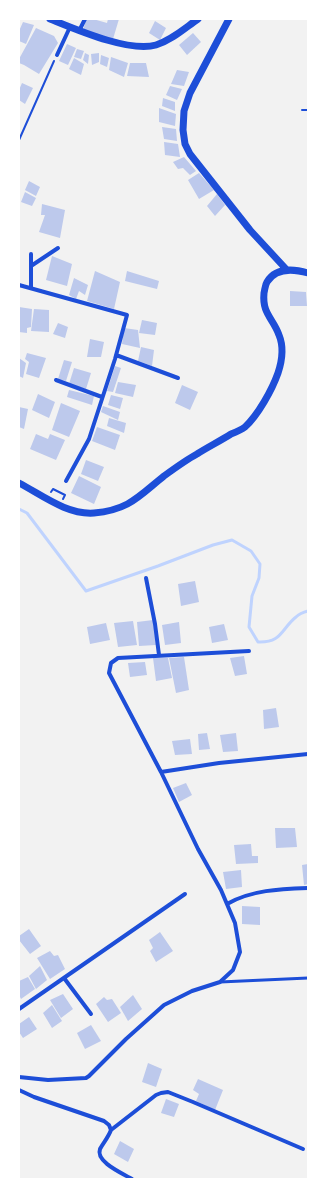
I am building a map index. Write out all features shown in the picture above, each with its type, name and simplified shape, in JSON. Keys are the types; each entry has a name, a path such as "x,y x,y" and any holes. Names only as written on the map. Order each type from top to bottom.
{"street":[{"path":"50,19 79,31 137,47 155,46 168,40 198,19"},
{"path":"79,31 84,19"},
{"path":"229,19 190,93 184,111 183,130 185,144 190,154 250,230 286,270"},
{"path":"57,55 70,27"},
{"path":"31,266 58,248"},
{"path":"31,254 31,288"},
{"path":"19,483 60,505 77,512 93,513 114,510 135,501 165,475 196,454 244,427 265,402 278,373 283,352 279,335 268,316 263,303 267,281 273,275 286,270 297,270 308,273"},
{"path":"19,285 127,315 116,355 88,439 66,481"},
{"path":"116,355 178,378"},
{"path":"56,380 102,397"},
{"path":"146,578 155,624 159,655"},
{"path":"19,1077 48,1080 86,1078 164,1005 192,992 220,982 233,970 240,952 235,923 161,772 109,674 111,663 118,658 249,651"},
{"path":"161,772 219,763 308,754"},
{"path":"227,904 239,897 259,892 308,888"},
{"path":"19,1009 185,894"},
{"path":"64,978 91,1014"},
{"path":"19,1090 34,1097 104,1121 109,1125 111,1130"},
{"path":"132,1179 103,1161 100,1150 111,1130 156,1095 161,1093 168,1092 303,1149"}],"lane":[{"path":"220,982 308,978"}],"path":[{"path":"19,140 57,55"},
{"path":"302,110 308,110"},
{"path":"59,492 62,485"},
{"path":"53,489 65,495"}],"building":[{"path":"86,19 93,19 107,23 108,19 119,19 113,39 83,31"},
{"path":"155,21 166,28 160,40 149,33"},
{"path":"23,22 34,25 26,44 19,41 19,31"},
{"path":"36,28 54,36 58,43 39,74 19,63 19,59"},
{"path":"193,33 201,42 187,55 179,45"},
{"path":"67,44 76,48 68,65 59,61"},
{"path":"77,49 84,51 81,59 74,57"},
{"path":"85,53 89,55 88,64 83,60"},
{"path":"99,53 99,62 92,65 91,54"},
{"path":"101,55 109,58 107,67 100,64"},
{"path":"111,57 128,63 124,77 109,70"},
{"path":"74,58 84,64 81,75 69,69"},
{"path":"130,63 146,63 149,77 127,76"},
{"path":"177,70 189,72 184,86 171,84"},
{"path":"22,83 33,88 25,104 19,100 19,90"},
{"path":"170,86 182,89 177,100 166,95"},
{"path":"163,98 175,102 175,111 162,106"},
{"path":"159,108 176,114 175,126 159,122"},
{"path":"162,127 176,129 177,141 164,139"},
{"path":"164,142 178,144 180,157 165,155"},
{"path":"184,157 196,171 190,175 183,168 178,169 173,162"},
{"path":"199,173 214,190 199,199 188,180"},
{"path":"29,181 40,187 36,196 25,190"},
{"path":"25,192 36,198 32,206 21,202"},
{"path":"217,194 225,205 215,216 207,206"},
{"path":"42,204 65,210 60,238 39,232 45,215 41,215"},
{"path":"52,256 72,264 67,286 46,280"},
{"path":"95,271 120,282 114,309 87,301"},
{"path":"127,271 159,281 157,289 125,281"},
{"path":"74,278 88,285 85,295 79,291 76,299 69,295"},
{"path":"290,291 306,292 307,306 290,306"},
{"path":"19,307 32,309 31,327 27,328 27,333 19,332"},
{"path":"34,309 49,310 49,332 31,331"},
{"path":"142,320 157,323 155,335 139,333"},
{"path":"58,323 68,327 65,338 53,334"},
{"path":"124,328 138,330 140,348 122,344"},
{"path":"90,339 104,342 101,357 87,357"},
{"path":"141,347 154,350 152,366 138,361"},
{"path":"27,353 46,358 39,378 26,374 29,362 25,359"},
{"path":"19,358 26,363 23,378 19,376"},
{"path":"64,360 72,362 66,381 58,379"},
{"path":"115,366 121,368 113,392 107,391"},
{"path":"74,368 91,373 86,389 69,384"},
{"path":"118,382 136,385 133,397 115,393"},
{"path":"182,385 198,392 190,410 175,403"},
{"path":"69,390 94,396 92,405 67,397"},
{"path":"38,394 55,402 49,418 32,410"},
{"path":"111,395 123,398 120,409 108,405"},
{"path":"61,403 80,411 69,437 52,430"},
{"path":"103,406 120,412 118,420 101,412"},
{"path":"19,407 28,409 24,429 19,427"},
{"path":"109,418 126,423 124,433 107,426"},
{"path":"97,427 120,435 115,450 92,441"},
{"path":"36,434 48,439 50,434 65,440 56,460 30,449"},
{"path":"86,460 104,467 98,481 81,474"},
{"path":"79,476 101,487 94,504 71,493"},
{"path":"195,581 199,602 181,606 178,584"},
{"path":"153,620 156,645 139,646 137,622"},
{"path":"133,621 137,645 118,647 114,623"},
{"path":"179,622 181,643 165,645 162,625"},
{"path":"106,623 110,640 90,644 87,627"},
{"path":"224,624 228,640 212,643 209,627"},
{"path":"244,656 247,674 235,676 230,658"},
{"path":"184,657 189,690 176,693 169,658"},
{"path":"153,658 168,658 172,678 156,681"},
{"path":"145,662 147,675 130,677 128,663"},
{"path":"276,708 279,727 264,729 263,710"},
{"path":"207,733 210,749 199,750 198,734"},
{"path":"236,733 238,751 223,752 220,735"},
{"path":"190,739 192,754 175,755 172,741"},
{"path":"186,783 192,795 179,802 173,788"},
{"path":"275,828 295,828 297,847 276,848"},
{"path":"251,844 252,856 258,856 258,863 236,864 234,845"},
{"path":"308,864 308,884 304,885 302,865"},
{"path":"241,870 242,887 226,889 223,872"},
{"path":"242,906 260,907 260,925 242,924"},
{"path":"29,929 41,946 30,954 19,940 19,936"},
{"path":"160,932 173,951 156,962 150,951 153,948 149,940"},
{"path":"50,951 54,956 58,955 65,969 50,979 37,958"},
{"path":"40,966 47,980 36,989 29,976"},
{"path":"28,977 35,989 21,999 19,995 19,981"},
{"path":"63,994 73,1009 61,1018 50,1000"},
{"path":"133,995 142,1009 128,1021 120,1007"},
{"path":"104,997 107,1000 112,999 121,1013 108,1022 96,1004"},
{"path":"52,1005 62,1021 52,1028 43,1013"},
{"path":"29,1017 37,1029 23,1038 19,1032 19,1024"},
{"path":"91,1025 101,1041 85,1049 77,1033"},
{"path":"148,1063 162,1069 156,1087 142,1082"},
{"path":"198,1079 223,1090 215,1110 196,1101 199,1094 193,1090"},
{"path":"166,1099 179,1104 174,1117 161,1113"},
{"path":"120,1141 134,1149 128,1162 114,1154"}],"waterway":[{"path":"19,509 27,513 86,591 213,545 232,540 251,551 260,564 259,578 252,596 249,627 258,642 266,642 277,638 297,616 308,611"}]}
